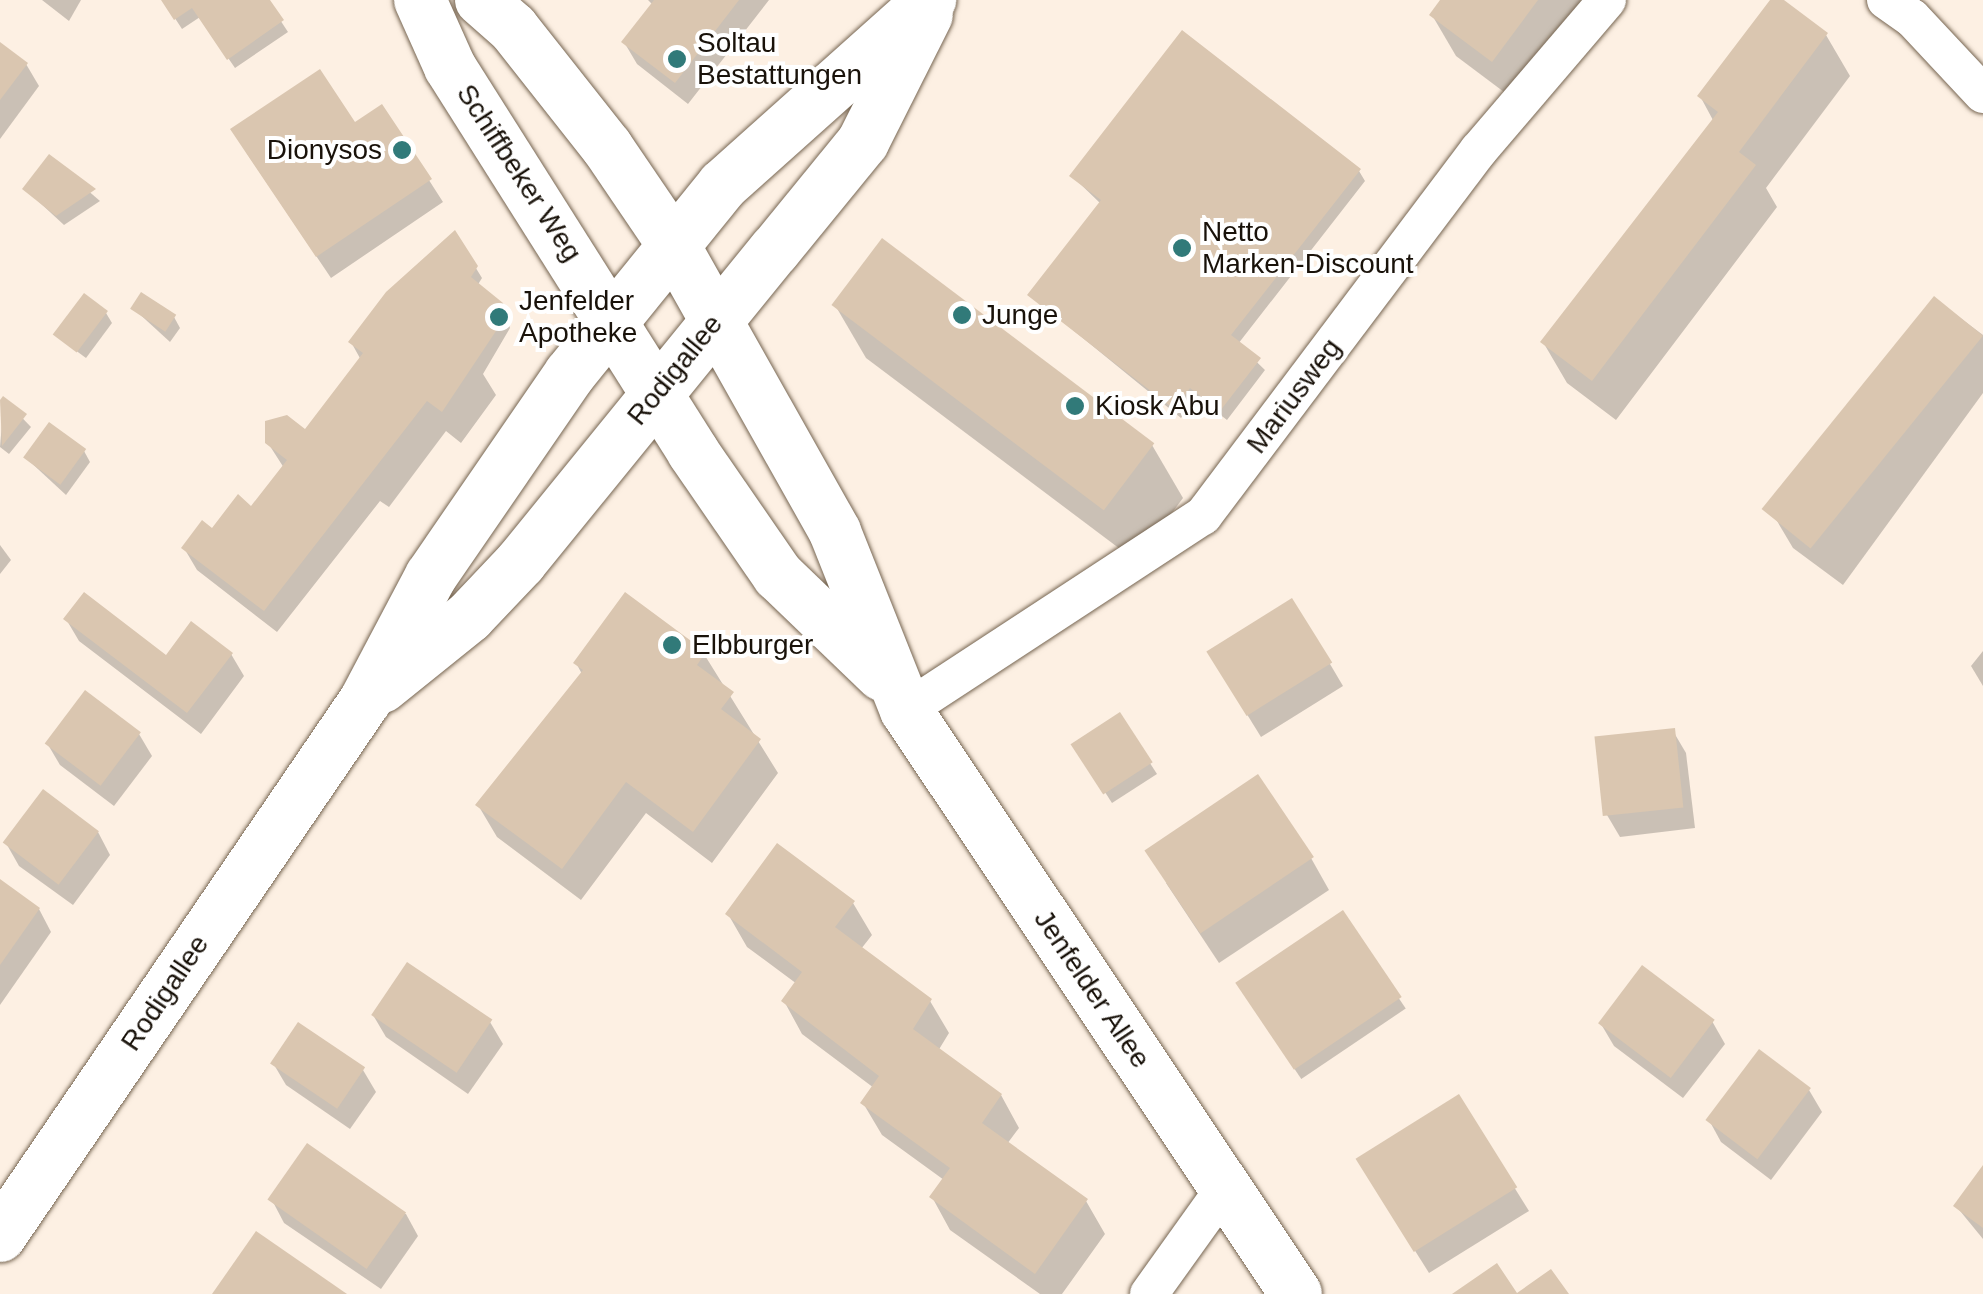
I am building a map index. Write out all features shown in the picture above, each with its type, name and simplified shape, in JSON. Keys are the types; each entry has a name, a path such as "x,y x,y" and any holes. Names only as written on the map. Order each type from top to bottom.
{"main road":[{"name":"Schiffbeker Weg","path":"420,0 450,67 656,392"},
{"path":"481,0 513,28 608,147 673,244 716,318"},
{"name":"Rodigallee","path":"365,700 469,617 863,142 932,0"},
{"name":"Rodigallee","path":"0,1236 365,700 440,562 613,319 760,146 932,0"},
{"name":"Jenfelder Allee","path":"716,318 835,532 898,697"},
{"name":"Jenfelder Allee","path":"656,392 778,575 898,697 1296,1294"}],"street":[{"name":"Mariusweg","path":"898,697 1204,516 1480,150 1607,0"},
{"path":"1886,0 1912,18 1983,94"},
{"path":"1149,1294 1225,1188"}],"building":[{"path":"161,0 270,0 284,20 227,60 192,8 174,20"},
{"path":"654,0 739,0 675,83 621,42"},
{"path":"1440,0 1538,0 1492,62 1429,15"},
{"path":"1770,0 1784,0 1828,33 1739,152 1756,165 1592,381 1540,342 1718,112 1697,96"},
{"name":"Netto Marken-Discount","path":"1182,30 1361,169 1231,335 1261,358 1220,411 1190,388 1174,409 1027,295 1101,200 1069,176"},
{"path":"0,42 28,63 0,100"},
{"path":"320,69 355,122 382,104 432,179 316,257 230,129"},
{"path":"49,154 96,189 56,216 22,189"},
{"path":"455,230 478,266 471,277 503,303 506,316 442,412 427,401 264,611 181,548 202,520 212,528 238,494 251,506 287,460 265,443 265,421 287,415 305,429 363,353 348,342 386,292"},
{"path":"882,238 1154,443 1104,510 831,305"},
{"path":"141,292 176,315 165,332 130,309"},
{"path":"84,293 108,311 77,353 53,335"},
{"path":"1934,296 1983,336 1811,549 1762,509"},
{"path":"3,396 27,414 2,446 0,400"},
{"path":"49,422 86,449 60,485 23,458"},
{"path":"84,592 166,655 191,621 233,653 187,713 63,619"},
{"path":"625,592 706,652 697,665 734,692 721,709 761,739 693,832 626,782 562,869 475,805 583,670 573,663"},
{"path":"1292,598 1332,662 1247,716 1206,652"},
{"path":"85,690 141,732 101,786 45,744"},
{"path":"1120,712 1153,762 1103,794 1071,744"},
{"path":"1675,728 1683,808 1603,816 1594,736"},
{"path":"1258,774 1314,857 1200,934 1144,851"},
{"path":"43,789 99,831 59,885 3,843"},
{"path":"777,843 855,901 835,927 932,999 913,1029 1002,1094 982,1123 1088,1199 1035,1274 929,1197 950,1168 860,1103 879,1076 781,1001 802,972 725,914"},
{"path":"0,879 40,908 0,965"},
{"path":"1343,910 1402,997 1294,1070 1235,983"},
{"path":"407,962 492,1020 457,1073 371,1015"},
{"path":"1642,965 1715,1020 1671,1078 1598,1023"},
{"path":"298,1022 365,1067 337,1109 270,1063"},
{"path":"1759,1049 1811,1088 1757,1159 1705,1120"},
{"path":"1459,1094 1517,1187 1414,1252 1356,1159"},
{"path":"307,1143 406,1212 367,1269 267,1200"},
{"path":"1983,1165 1983,1228 1953,1206"},
{"path":"256,1231 347,1294 212,1294"},
{"path":"1497,1263 1517,1293 1551,1269 1569,1294 1452,1294"}],"place":[{"name":"Soltau Bestattungen","path":"677,59"},
{"name":"Dionysos","path":"402,150"},
{"name":"Netto Marken-Discount","path":"1182,248"},
{"name":"Junge","path":"962,315"},
{"name":"Jenfelder Apotheke","path":"499,317"},
{"name":"Kiosk Abu","path":"1075,406"},
{"name":"Elbburger","path":"672,645"}]}
